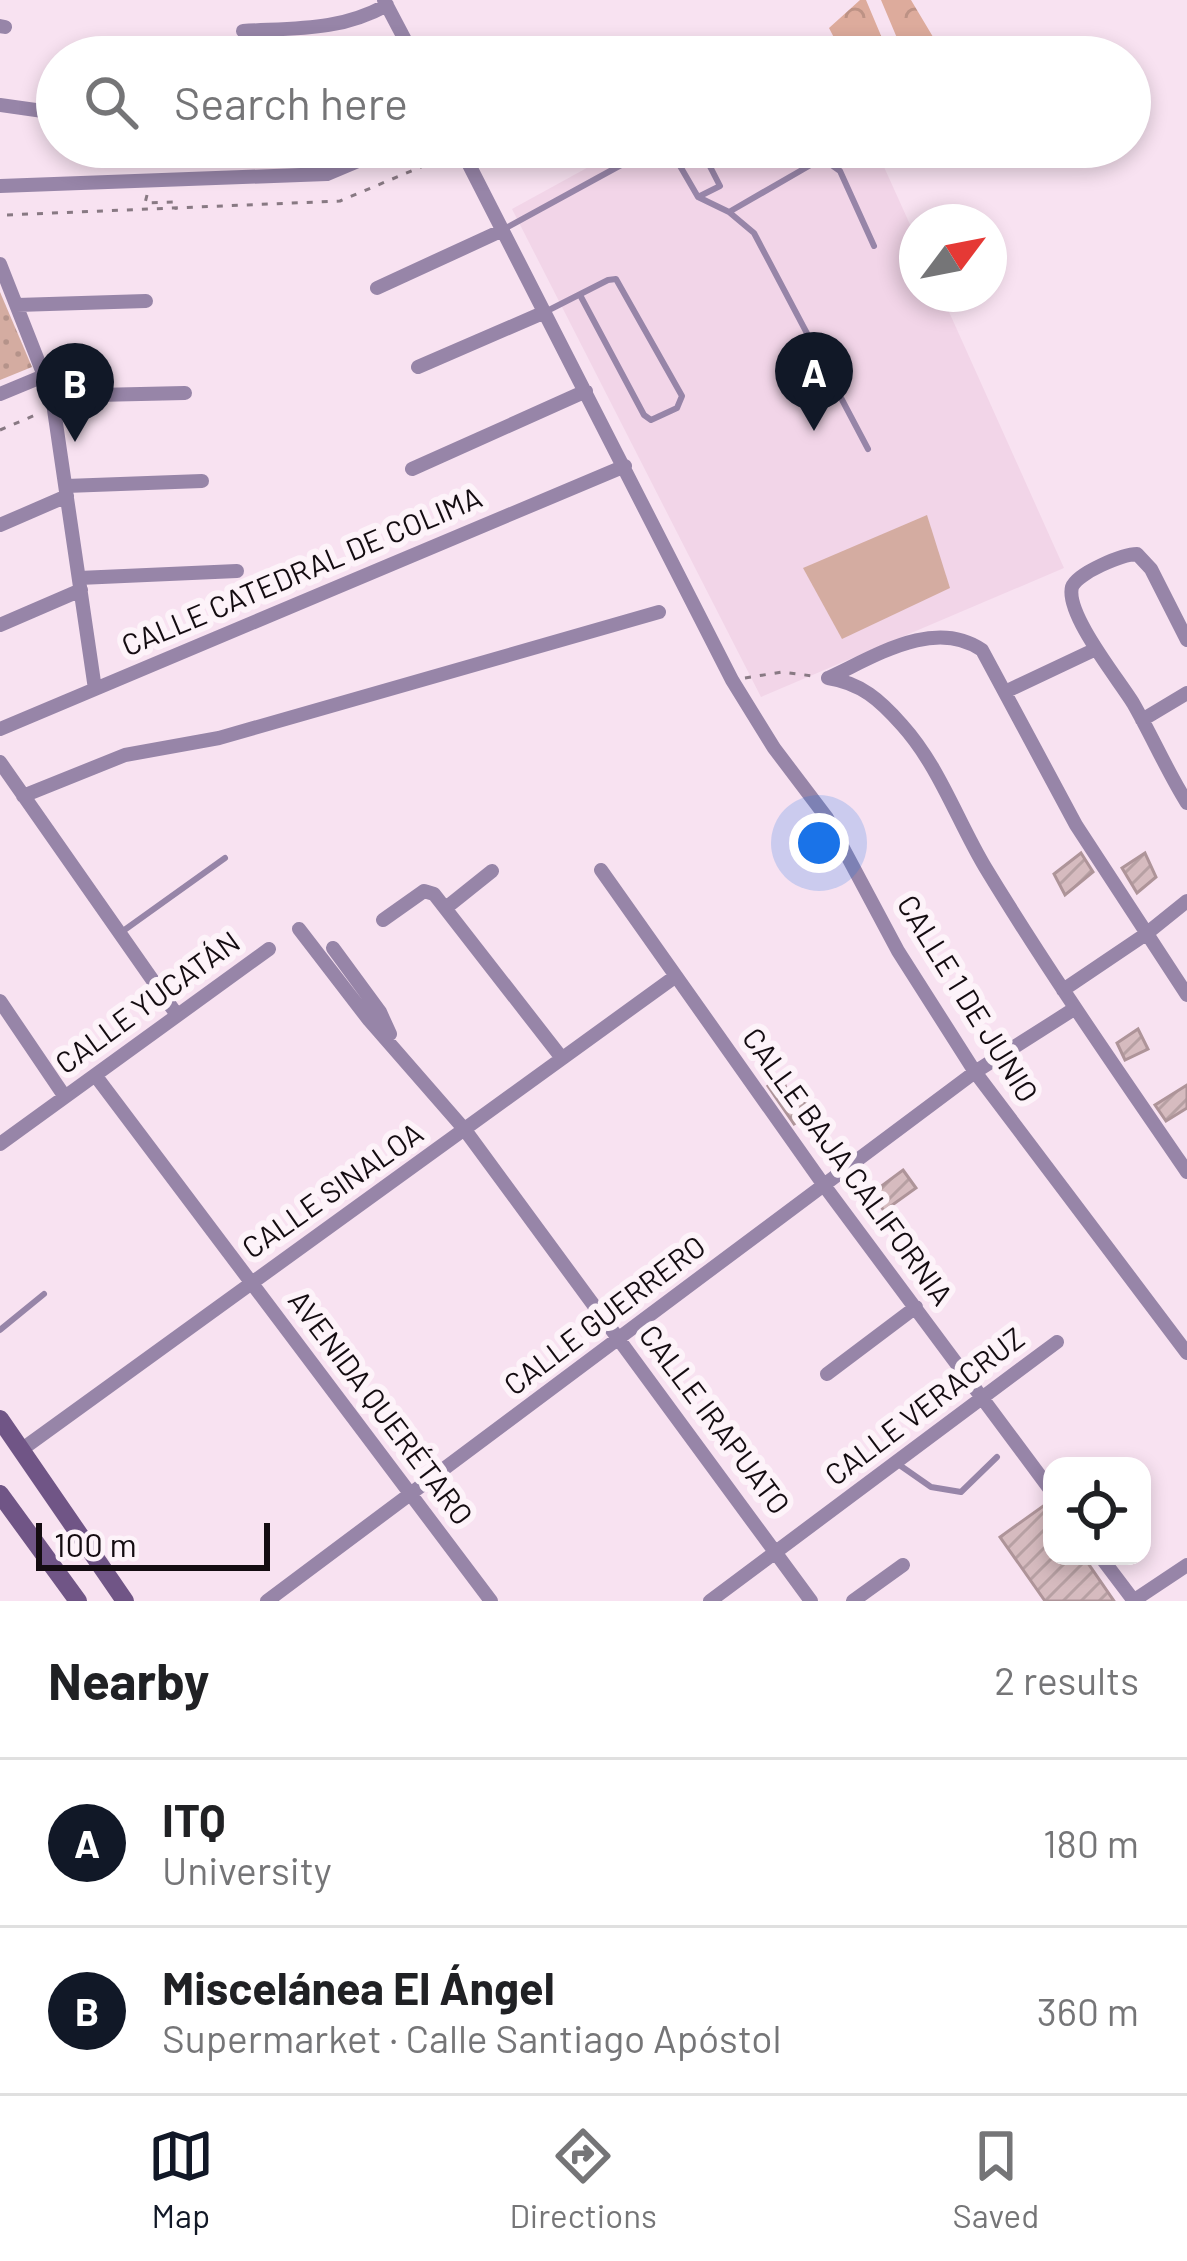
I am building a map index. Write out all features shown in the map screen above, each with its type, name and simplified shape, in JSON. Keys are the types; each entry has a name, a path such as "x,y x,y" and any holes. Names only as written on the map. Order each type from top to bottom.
{"main road":[{"path":"0,1418 125,1601"},
{"path":"0,1494 78,1601"}],"street":[{"path":"243,31 358,22 385,3 403,36"},
{"path":"0,105 36,110"},
{"path":"0,186 327,175 343,168"},
{"name":"CALLE 1 DE JUNIO","path":"471,168 732,680 774,748 827,818 898,951 975,1072 1187,1353"},
{"path":"377,288 503,230"},
{"path":"0,264 46,375 95,689"},
{"path":"17,305 146,301"},
{"path":"418,367 545,312"},
{"path":"0,394 46,375"},
{"path":"412,469 586,391"},
{"path":"52,402 184,393"},
{"name":"CALLE CATEDRAL DE COLIMA","path":"0,729 625,466"},
{"path":"0,525 66,491 202,481"},
{"path":"1187,640 1151,569 1138,554 1128,554 1077,579 1072,588 1072,600 1096,649 1187,803"},
{"path":"0,625 80,584 237,571"},
{"path":"23,796 107,760 219,738 659,613"},
{"path":"828,678 898,646 944,635 968,640 982,650 1043,769 1187,995"},
{"path":"1007,691 1096,649"},
{"path":"828,678 853,682 878,699 905,728 1074,1009 1187,1172"},
{"path":"1142,720 1187,693"},
{"path":"0,762 177,1015"},
{"name":"CALLE BAJA CALIFORNIA","path":"601,870 824,1184 1043,1480"},
{"path":"447,907 492,872"},
{"path":"383,920 424,891 447,907 561,1057"},
{"path":"1063,990 1187,901"},
{"name":"CALLE IRAPUATO","path":"299,929 369,1020 465,1130 811,1601"},
{"name":"CALLE YUCATÁN","path":"0,1144 269,949"},
{"name":"CALLE IRAPUATO","path":"333,949 380,1012 395,1046"},
{"name":"CALLE SINALOA","path":"21,1450 676,976"},
{"path":"0,1001 64,1097"},
{"name":"CALLE GUERRERO","path":"268,1601 975,1072 1074,1009"},
{"name":"AVENIDA QUERÉTARO","path":"95,1075 491,1601"},
{"path":"827,1374 916,1307"},
{"name":"CALLE VERACRUZ","path":"710,1601 1057,1342"},
{"path":"853,1601 903,1565"},
{"path":"1107,1565 1133,1601 1187,1565"}],"lane":[{"path":"503,230 616,168"},
{"path":"681,168 698,197 730,212 754,233 868,449"},
{"path":"698,197 720,186 711,168"},
{"path":"730,212 805,168"},
{"path":"837,168 874,246"},
{"path":"545,312 608,280 622,284 682,396 677,408 651,420 644,415 580,295"},
{"path":"120,933 225,858"},
{"path":"0,1330 44,1294"},
{"path":"896,1461 931,1486 961,1492 997,1457"}],"path":[{"path":"7,215 340,201 418,168"},
{"path":"176,179 176,194 145,195 145,203 176,202 176,210"},
{"path":"0,430 52,402"},
{"path":"732,680 782,672 828,678"}],"shaded area":[{"path":"587,168 884,168 901,204 899,312 949,312 1064,568 761,697 512,209"},
{"path":"0,292 32,367 0,380"},
{"path":"927,515 950,588 842,639 803,568"}],"green space":[{"path":"860,0 866,0 881,36 833,36 829,28"},
{"path":"881,0 911,0 932,36 896,36"}],"building":[{"path":"1081,853 1093,872 1065,895 1054,874"},
{"path":"1145,853 1156,877 1137,893 1122,868"},
{"path":"1138,1029 1148,1049 1125,1060 1117,1043"},
{"path":"782,1076 787,1091 793,1087 813,1112 794,1124 768,1086"},
{"path":"1187,1085 1187,1108 1166,1121 1155,1105"},
{"path":"903,1170 916,1188 884,1211 872,1193"},
{"path":"1043,1506 1043,1565 1089,1565 1114,1601 1045,1601 1000,1537"}],"place":[{"name":"ITQ","path":"814,431"},
{"name":"Miscelánea El Ángel","path":"75,442"}]}
